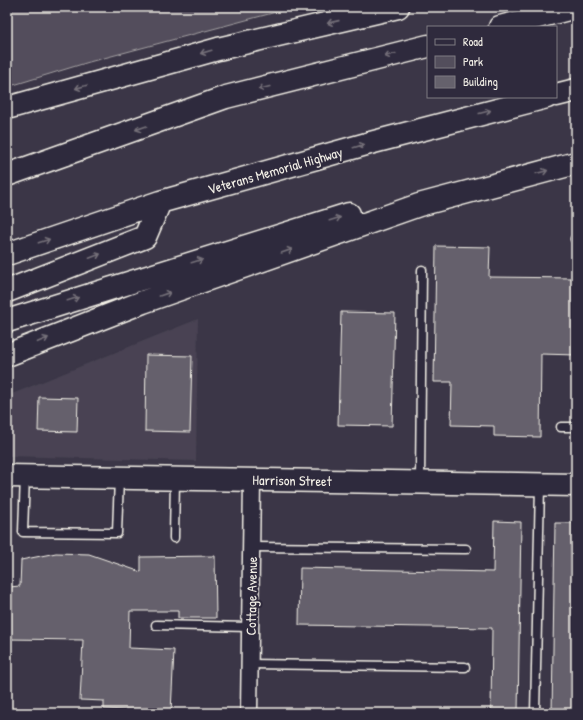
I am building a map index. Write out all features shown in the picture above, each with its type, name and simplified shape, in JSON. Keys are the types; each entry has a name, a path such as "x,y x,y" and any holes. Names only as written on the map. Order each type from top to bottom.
{"main road":[{"path":"7,108 218,49 398,7"},
{"path":"504,26 576,7"},
{"path":"7,175 226,97 427,46"},
{"path":"557,95 576,90"},
{"name":"Veterans Memorial Highway","path":"7,254 160,202 370,143 543,98"},
{"path":"7,355 143,302 419,205 576,163"},
{"path":"7,321 454,182 507,181"},
{"path":"7,291 145,238 160,202"},
{"name":"Harrison Street","path":"16,476 576,485"}],"street":[{"name":"Cottage Avenue","path":"249,713 252,480"}],"lane":[{"path":"420,482 422,270"},
{"path":"561,427 576,427"},
{"path":"16,476 23,532 117,533 119,478"},
{"path":"174,538 175,478"},
{"path":"535,713 540,485"},
{"path":"251,547 466,549"},
{"path":"156,625 250,627"},
{"path":"250,664 465,667"}],"shaded area":[{"path":"198,319 196,461 7,456 7,396"}],"green space":[{"path":"7,7 295,7 89,62 7,87"}],"building":[{"path":"436,246 490,247 489,277 576,278 576,355 541,354 540,437 494,436 494,426 451,425 452,382 434,382"},
{"path":"341,312 395,313 392,426 338,425"},
{"path":"146,355 192,356 190,432 145,431"},
{"path":"39,397 78,398 77,432 38,431"},
{"path":"494,521 521,522 518,713 491,713 492,628 299,625 300,568 493,572"},
{"path":"555,523 576,523 576,713 552,713"},
{"path":"56,553 89,554 141,572 141,557 215,556 216,618 178,618 178,611 130,611 129,648 174,650 171,712 104,709 104,701 80,700 83,640 8,639 9,587 20,586 21,560"}]}
